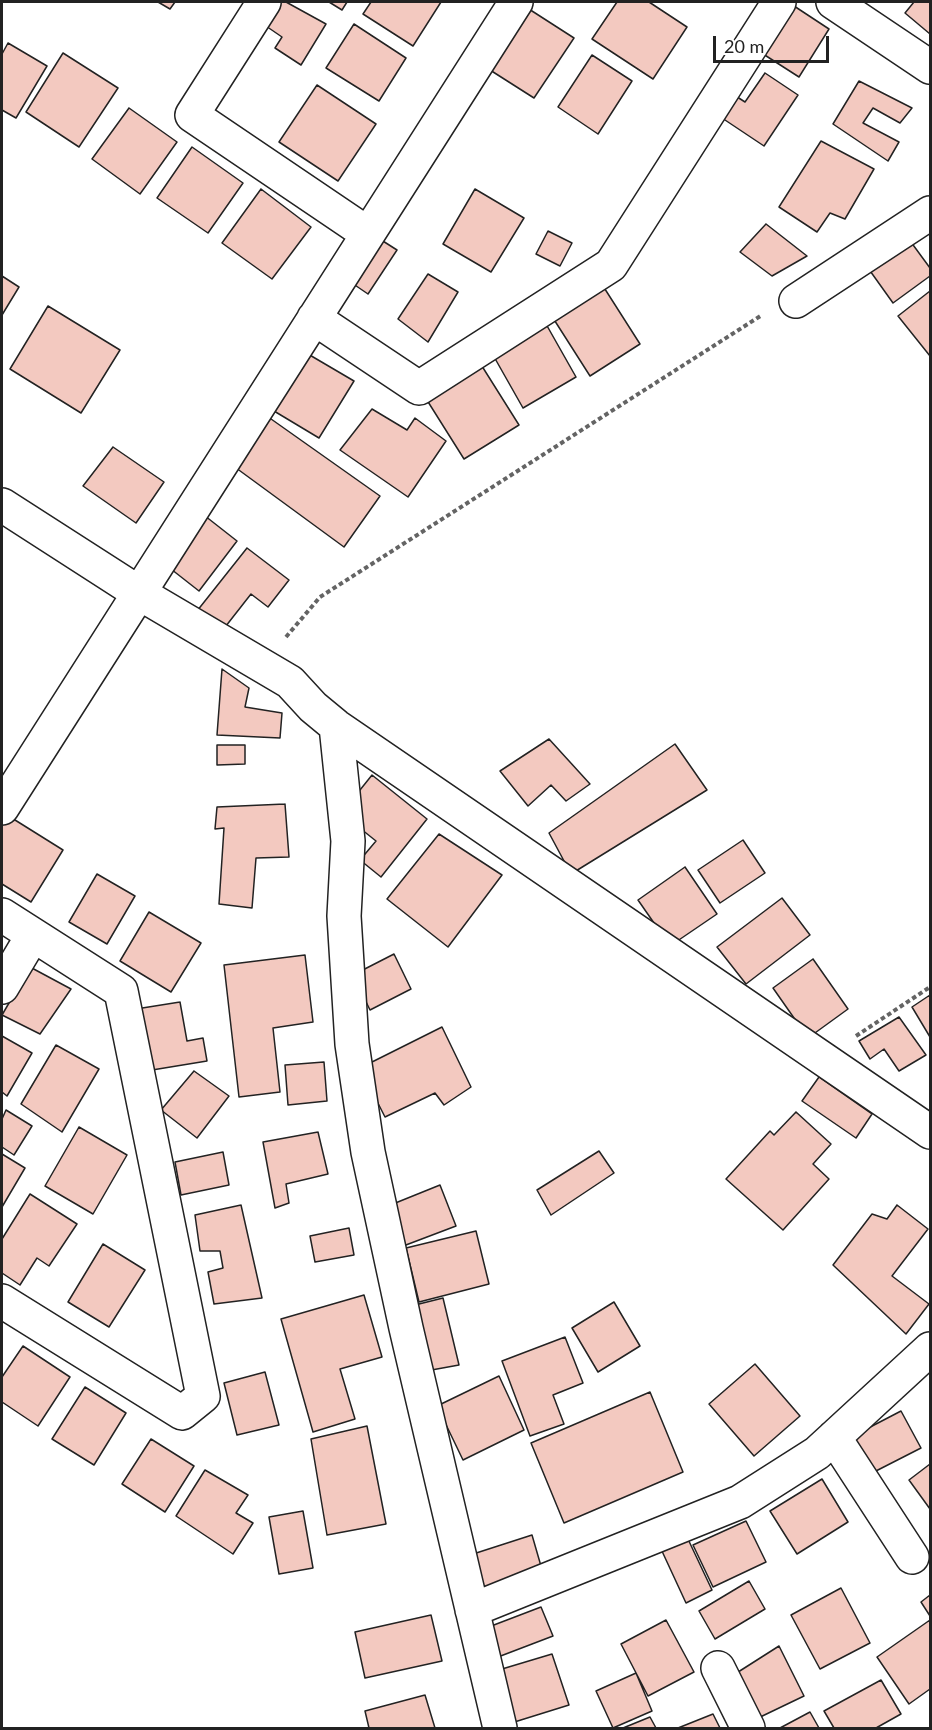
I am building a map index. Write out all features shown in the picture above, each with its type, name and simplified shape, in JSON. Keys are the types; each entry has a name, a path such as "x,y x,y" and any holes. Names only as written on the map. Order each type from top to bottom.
{"street":[{"path":"264,2 192,115 368,234"},
{"path":"4,800 139,593 516,2"},
{"path":"314,318 420,388 612,265 779,2"},
{"path":"833,2 930,67"},
{"path":"796,301 930,213"},
{"path":"2,505 139,593 290,682 336,726 930,1132"},
{"path":"336,726 348,840 344,916 352,1044 368,1152 500,1728"},
{"path":"2,915 121,990 203,1396 182,1413 2,1301"},
{"path":"2,987 33,935"},
{"path":"472,1610 740,1502 817,1453 930,1349"},
{"path":"834,1437 912,1557"},
{"path":"718,1668 748,1728"}],"path":[{"path":"262,664 320,597 770,310 796,301"},
{"path":"822,1058 930,987"}],"building":[{"path":"158,2 175,2 170,9"},
{"path":"278,2 286,2 326,24 301,65 275,48 282,37 263,24"},
{"path":"329,2 347,2 342,10"},
{"path":"371,2 441,2 413,46 363,14"},
{"path":"518,2 574,38 534,98 479,63"},
{"path":"617,2 649,2 687,27 653,79 592,39"},
{"path":"914,2 930,2 930,34 905,13"},
{"path":"791,4 829,29 799,77 760,52"},
{"path":"354,24 406,58 379,101 326,68"},
{"path":"8,43 47,66 16,118 2,110 2,54"},
{"path":"63,53 118,88 79,147 26,112"},
{"path":"592,55 632,81 598,134 558,107"},
{"path":"765,73 798,95 764,146 716,114 731,93 745,102"},
{"path":"859,81 912,108 900,123 873,108 863,123 899,142 888,161 833,124"},
{"path":"317,85 376,124 338,181 279,142"},
{"path":"129,108 177,142 140,194 92,159"},
{"path":"821,141 874,169 845,219 830,213 817,232 779,207"},
{"path":"192,147 243,183 208,233 157,198"},
{"path":"261,189 311,227 272,279 222,243"},
{"path":"475,189 524,218 491,272 443,244"},
{"path":"766,224 807,256 772,276 740,252"},
{"path":"548,231 572,243 560,266 536,254"},
{"path":"375,236 397,250 368,294 346,279"},
{"path":"908,238 930,268 930,276 893,303 868,268"},
{"path":"428,274 458,292 428,342 398,319"},
{"path":"2,276 19,287 2,315"},
{"path":"603,286 640,344 590,376 553,318"},
{"path":"930,291 930,356 898,316"},
{"path":"48,306 120,350 81,413 10,369"},
{"path":"546,324 576,377 523,408 493,355"},
{"path":"308,354 354,381 319,438 274,411"},
{"path":"480,363 519,425 464,459 425,397"},
{"path":"372,409 407,430 415,418 446,441 408,497 340,450"},
{"path":"264,414 380,496 344,547 232,465"},
{"path":"113,447 164,482 136,523 83,486"},
{"path":"200,512 237,541 199,591 162,562"},
{"path":"247,548 289,580 268,607 251,594 222,631 197,611"},
{"path":"222,669 249,688 245,707 282,713 280,738 217,735"},
{"path":"549,739 590,784 566,801 551,785 528,806 500,771"},
{"path":"675,744 707,790 571,874 549,833"},
{"path":"217,745 245,745 245,764 217,765"},
{"path":"372,775 427,819 381,877 360,860 376,841 356,825 352,800"},
{"path":"285,804 289,857 256,858 252,908 219,904 224,828 215,829 217,807"},
{"path":"7,815 63,850 31,902 2,884 2,824"},
{"path":"439,834 502,875 448,947 387,899"},
{"path":"743,840 765,873 720,903 698,870"},
{"path":"685,867 717,914 670,946 638,900"},
{"path":"97,874 135,896 107,944 69,922"},
{"path":"782,898 810,935 746,984 717,947"},
{"path":"149,912 201,943 171,992 120,961"},
{"path":"394,954 411,989 370,1010 353,975"},
{"path":"305,955 313,1022 273,1028 280,1092 239,1097 224,965"},
{"path":"813,959 848,1009 808,1038 773,988"},
{"path":"30,967 71,989 40,1034 2,1015"},
{"path":"930,995 930,1037 912,1007"},
{"path":"180,1002 187,1041 203,1038 207,1061 146,1071 136,1009"},
{"path":"899,1017 926,1055 899,1071 884,1049 870,1059 859,1041"},
{"path":"442,1027 471,1087 444,1105 435,1093 385,1117 360,1068"},
{"path":"2,1036 32,1053 7,1096 2,1092"},
{"path":"56,1045 99,1069 62,1132 21,1104"},
{"path":"324,1062 327,1101 288,1105 285,1065"},
{"path":"194,1071 229,1096 197,1138 161,1110"},
{"path":"819,1077 872,1114 856,1138 802,1101"},
{"path":"6,1110 32,1126 14,1155 2,1147 2,1119"},
{"path":"796,1112 831,1144 813,1164 829,1179 783,1230 726,1179 770,1131 774,1135"},
{"path":"79,1127 127,1155 93,1214 45,1186"},
{"path":"318,1132 328,1174 286,1184 289,1203 275,1208 263,1142"},
{"path":"599,1151 614,1173 551,1215 537,1190"},
{"path":"223,1152 229,1185 181,1195 175,1162"},
{"path":"2,1154 25,1168 2,1207"},
{"path":"440,1185 456,1226 398,1248 383,1208"},
{"path":"30,1194 77,1224 49,1266 37,1258 20,1285 2,1273 2,1239"},
{"path":"241,1205 262,1298 214,1304 208,1272 223,1268 220,1251 200,1251 195,1215"},
{"path":"897,1205 928,1229 892,1276 929,1304 906,1334 833,1265 872,1214 887,1219"},
{"path":"349,1228 354,1255 315,1262 310,1236"},
{"path":"476,1231 489,1284 419,1302 406,1248"},
{"path":"103,1244 145,1270 109,1327 68,1302"},
{"path":"364,1295 382,1357 340,1369 355,1419 313,1432 281,1319"},
{"path":"443,1298 459,1365 426,1371 407,1307"},
{"path":"614,1302 640,1346 598,1372 572,1328"},
{"path":"565,1337 583,1383 553,1395 564,1424 530,1436 502,1361"},
{"path":"23,1346 70,1377 38,1426 2,1402 2,1377"},
{"path":"755,1364 800,1416 754,1456 709,1404"},
{"path":"265,1372 279,1425 237,1435 224,1383"},
{"path":"499,1376 524,1430 463,1460 437,1406"},
{"path":"85,1387 126,1413 94,1465 52,1439"},
{"path":"650,1392 683,1472 564,1523 531,1443"},
{"path":"901,1411 921,1448 872,1473 853,1436"},
{"path":"367,1426 386,1524 327,1535 311,1439"},
{"path":"151,1439 194,1466 165,1512 122,1484"},
{"path":"930,1464 930,1509 909,1480"},
{"path":"205,1470 248,1495 236,1513 253,1523 233,1554 176,1516"},
{"path":"822,1479 848,1522 797,1554 770,1511"},
{"path":"303,1511 313,1568 279,1574 269,1517"},
{"path":"746,1521 766,1562 713,1587 693,1545"},
{"path":"532,1535 543,1573 482,1595 470,1555"},
{"path":"687,1537 712,1590 686,1603 661,1549"},
{"path":"749,1581 765,1609 715,1639 699,1611"},
{"path":"841,1588 870,1643 820,1669 791,1615"},
{"path":"930,1595 930,1616 921,1602"},
{"path":"541,1607 553,1636 498,1657 486,1628"},
{"path":"431,1615 442,1661 365,1678 355,1632"},
{"path":"666,1620 694,1672 648,1696 621,1644"},
{"path":"930,1620 930,1689 909,1704 877,1657"},
{"path":"779,1646 804,1696 754,1720 735,1674"},
{"path":"552,1654 569,1705 508,1724 492,1672"},
{"path":"636,1673 652,1711 613,1728 596,1691"},
{"path":"881,1680 901,1714 876,1728 834,1728 824,1711"},
{"path":"425,1695 435,1728 369,1728 365,1711"},
{"path":"810,1712 819,1728 780,1728"},
{"path":"713,1714 720,1728 678,1728"},
{"path":"650,1717 656,1728 623,1728"}]}
